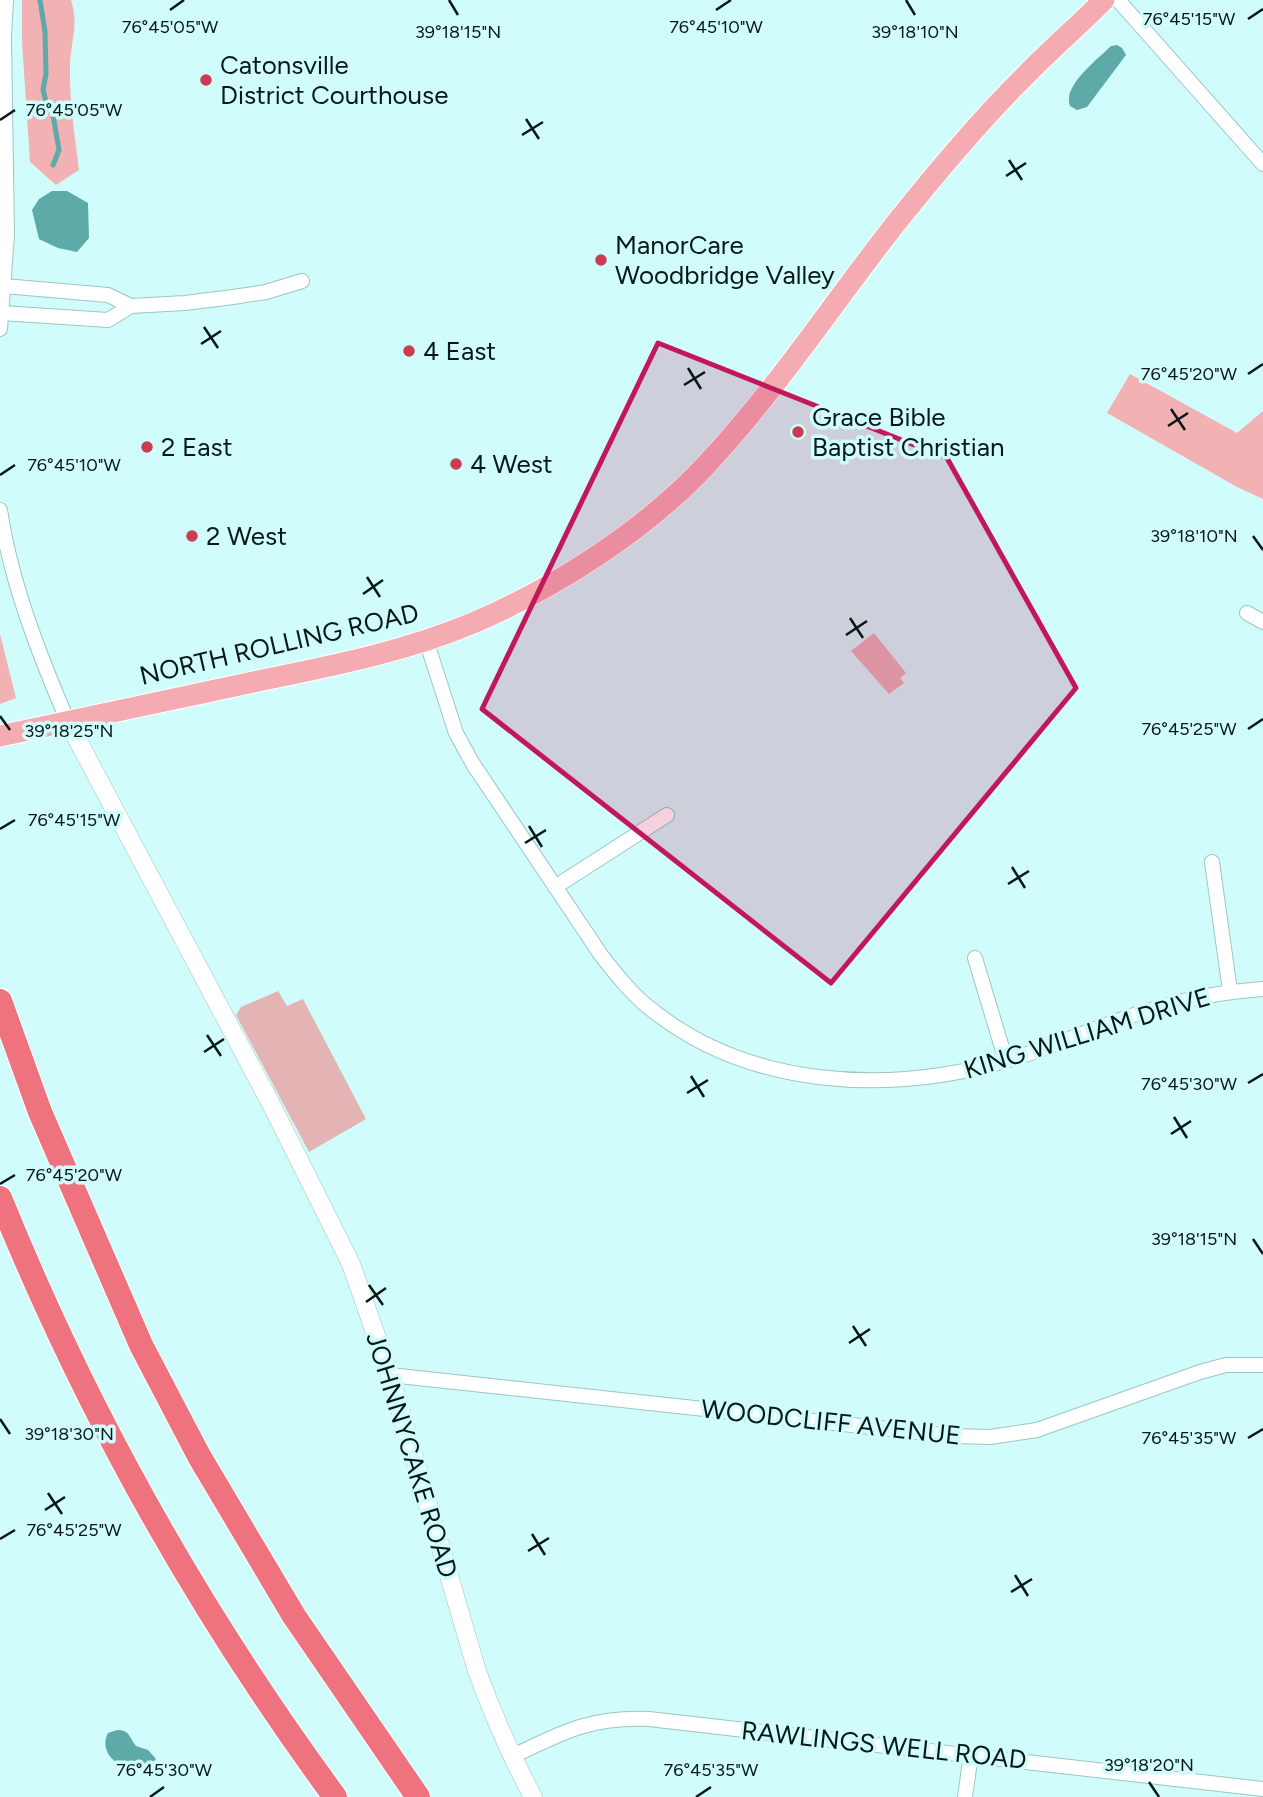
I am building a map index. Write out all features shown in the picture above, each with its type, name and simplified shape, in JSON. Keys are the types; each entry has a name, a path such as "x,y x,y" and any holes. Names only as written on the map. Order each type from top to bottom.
{"highway":[{"path":"0,1001 40,1112 141,1345 243,1534 294,1616 418,1797"},
{"path":"0,1198 27,1265 86,1390 158,1524 235,1653 297,1746 335,1797"}],"main road":[{"name":"NORTH ROLLING ROAD","path":"0,736 331,666 426,640 522,600 614,543 659,509 705,467 753,411 895,224 941,168 1023,77 1104,0"}],"street":[{"path":"0,329 7,234 4,36 6,0"},
{"path":"1118,0 1263,164"},
{"path":"2,313 108,320 131,306 233,297 266,292 302,281"},
{"path":"4,286 108,295 131,306"},
{"name":"JOHNNYCAKE ROAD","path":"0,510 31,629 68,722 328,1214 351,1264 390,1376 492,1715 533,1797"},
{"path":"1247,612 1263,622"},
{"name":"KING WILLIAM DRIVE","path":"426,640 456,733 473,764 601,955 624,985 646,1006 703,1044 772,1070 808,1076 878,1081 960,1072 1006,1061 1177,1002 1230,991 1263,989"},
{"path":"555,887 667,815"},
{"path":"1212,862 1230,991"},
{"path":"975,958 1006,1061"},
{"name":"WOODCLIFF AVENUE","path":"390,1376 953,1436 990,1437 1037,1430 1226,1365 1263,1365"},
{"name":"RAWLINGS WELL ROAD","path":"511,1757 585,1724 628,1718 971,1754 1263,1789"},
{"path":"965,1797 971,1754"}],"highlighted area":[{"path":"658,343 947,458 1076,688 831,983 482,709"}],"shaded area":[{"path":"22,0 71,0 73,9 70,78 79,170 56,185 30,162"},
{"path":"1130,374 1237,433 1263,411 1263,499 1107,413"},
{"path":"874,633 906,673 900,678 904,683 889,694 851,651"},
{"path":"0,634 16,698 0,704"},
{"path":"278,991 287,1006 303,999 366,1119 309,1152 236,1015 241,1007"}],"water":[{"path":"1117,45 1126,55 1087,107 1077,110 1070,106 1071,90 1076,82 1111,46"},
{"path":"52,191 67,191 88,203 89,238 77,252 58,248 39,239 32,210 39,199"},
{"path":"117,1730 127,1733 136,1746 148,1750 156,1759 149,1766 140,1769 121,1765 107,1752 105,1743 108,1733"}],"waterway":[{"path":"40,0 45,32 46,74 43,90 53,115 59,150 53,165"}],"place":[{"name":"Catonsville District Courthouse","path":"206,80"},
{"name":"ManorCare Woodbridge Valley","path":"601,260"},
{"name":"4 East","path":"409,351"},
{"name":"Grace Bible Baptist Christian","path":"798,432"},
{"name":"2 East","path":"147,447"},
{"name":"4 West","path":"456,464"},
{"name":"2 West","path":"192,536"}]}
